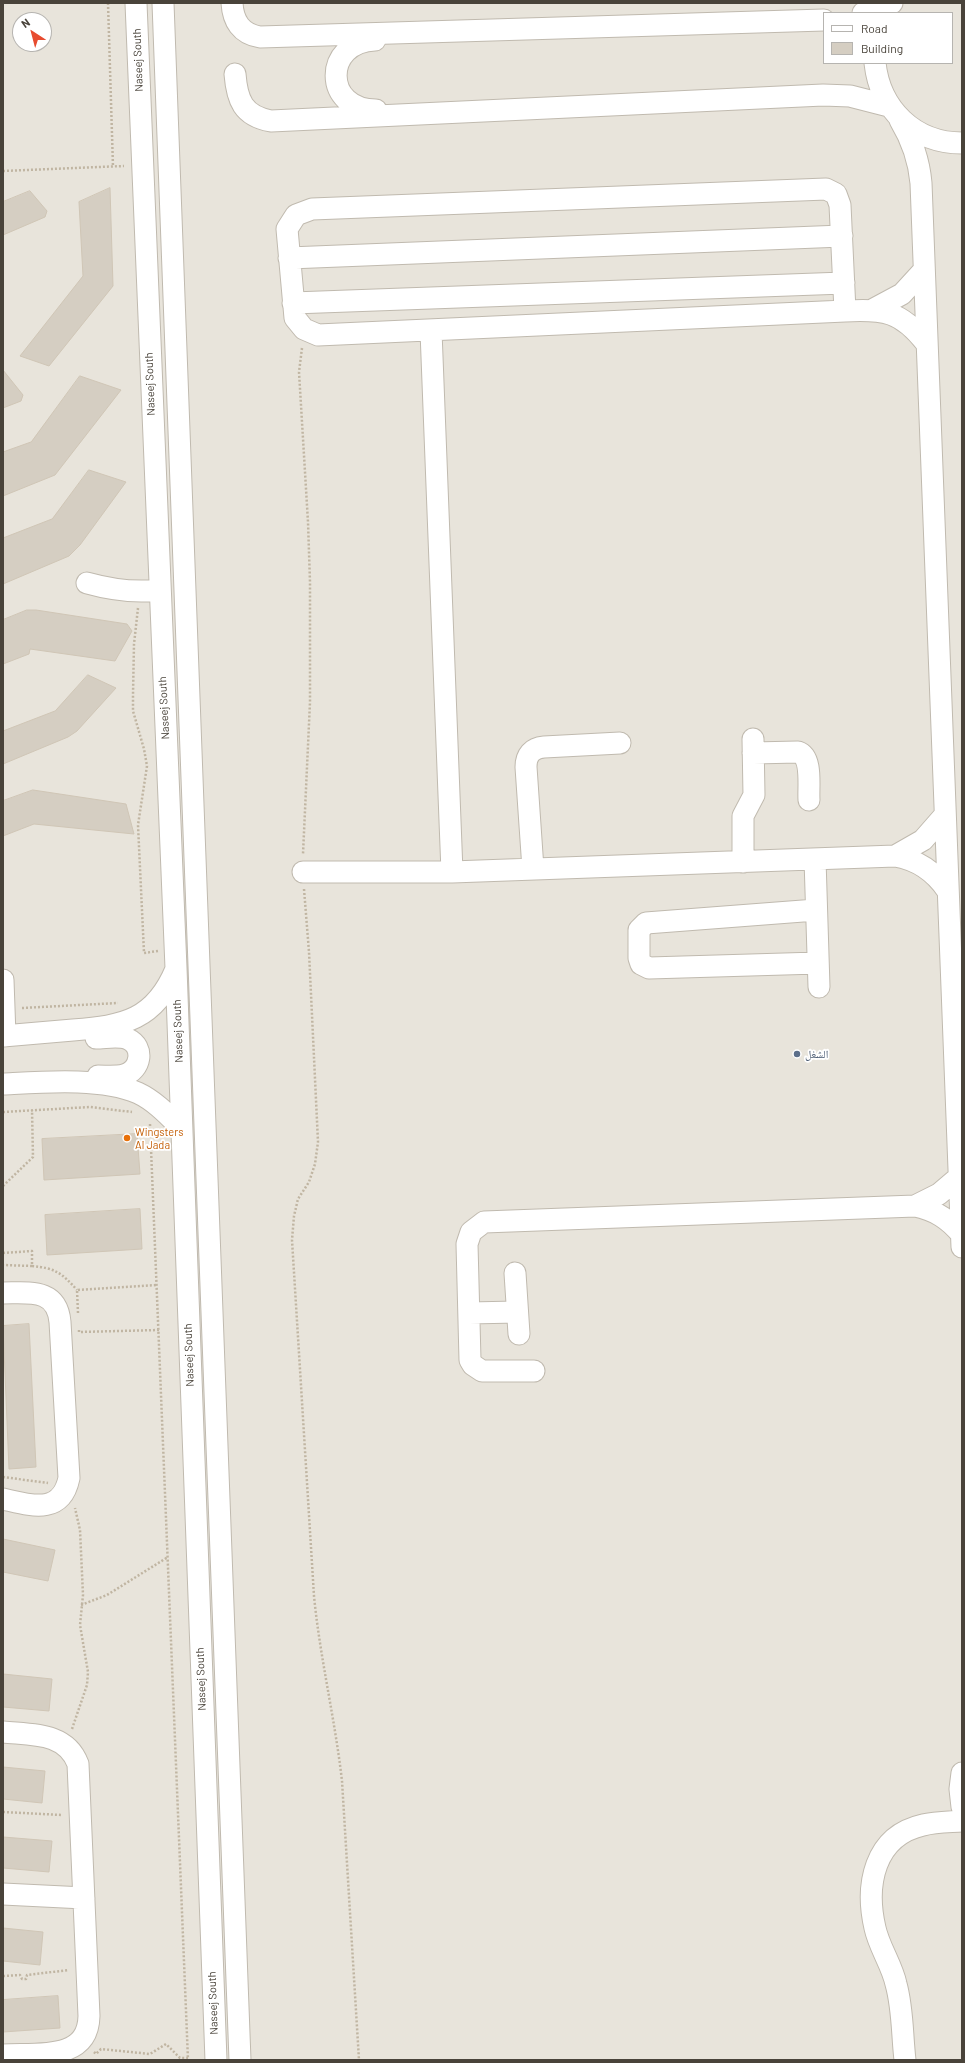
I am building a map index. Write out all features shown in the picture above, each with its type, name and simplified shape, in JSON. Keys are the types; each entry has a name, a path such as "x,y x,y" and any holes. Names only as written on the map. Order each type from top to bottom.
{"street":[{"name":"Naseej South","path":"136,3 141,165 176,968 216,2060"},
{"path":"163,3 240,2060"},
{"path":"232,3 236,21 243,30 254,36 823,20"},
{"path":"866,12 892,3"},
{"path":"889,12 896,3"},
{"path":"412,115 392,110 365,110 350,104 339,91 336,68 344,53 356,44 364,41 395,39 414,32"},
{"path":"875,64 876,76 881,92 913,144 920,170 962,1247"},
{"path":"236,74 238,94 243,106 252,115 264,120 278,122 822,95 850,96 894,113 915,131 932,139 951,143 962,143"},
{"path":"846,311 840,201 836,194 826,189 312,208 300,212 289,224 287,229 295,318 304,329 310,333 318,335 430,331 846,311 874,309 884,311 903,320 926,343"},
{"path":"289,258 842,236"},
{"path":"874,309 902,294 924,270"},
{"path":"293,303 844,283"},
{"path":"430,331 452,872"},
{"path":"158,569 131,580 88,578 116,590 138,592 159,590"},
{"path":"533,869 526,767 528,755 537,748 544,747 620,743"},
{"path":"743,862 743,816 754,795 753,746 798,752 804,755 807,761 809,800"},
{"path":"895,856 923,840 944,816"},
{"path":"303,872 452,872 895,856 906,858 925,867 934,873 947,890"},
{"path":"815,859 819,987"},
{"path":"816,910 646,923 639,930 639,958 641,964 649,968 818,962"},
{"path":"3,980 4,1036 110,1027 131,1020 150,1007 166,990 176,968"},
{"path":"50,1032 71,1038 124,1038 134,1043 137,1048 139,1059 134,1070 129,1073 118,1076 89,1077 71,1083"},
{"path":"3,1084 106,1084 128,1089 157,1106 181,1128"},
{"path":"915,1206 939,1194 959,1178"},
{"path":"534,1372 482,1371 473,1365 470,1354 467,1244 471,1232 484,1222 915,1206 937,1213 946,1219 962,1235"},
{"path":"515,1272 519,1334"},
{"path":"3,1293 35,1292 54,1303 58,1309 60,1322 68,1478 64,1492 55,1501 49,1504 36,1506 3,1499"},
{"path":"469,1313 518,1312"},
{"path":"3,1732 54,1738 66,1745 75,1757 79,1771 89,2016 86,2033 78,2044 66,2051 3,2055"},
{"path":"962,1773 960,1789 962,1807"},
{"path":"905,2060 896,1984 875,1928 872,1884 877,1861 887,1844 904,1831 923,1824 962,1821"},
{"path":"3,1894 84,1898"}],"path":[{"path":"108,3 113,167"},
{"path":"3,171 141,165"},
{"path":"310,333 301,352 299,372 308,522 310,589 310,702 303,872 309,952 318,1142 315,1164 309,1182 298,1199 294,1216 292,1240 316,1626 337,1735 342,1781 359,2060"},
{"path":"138,592 133,711 144,749 147,766 138,831 144,952 162,951"},
{"path":"4,1009 122,1003"},
{"path":"3,1112 90,1107 134,1112"},
{"path":"3,1186 33,1157 32,1110"},
{"path":"150,1118 188,2060"},
{"path":"3,1253 32,1251 32,1266"},
{"path":"3,1265 32,1266 57,1271 77,1290 79,1318"},
{"path":"77,1290 157,1285"},
{"path":"79,1325 79,1332 159,1330"},
{"path":"82,1605 107,1595 168,1557"},
{"path":"3,1812 66,1816"},
{"path":"3,1976 20,1975 22,1979 26,1979 27,1975 72,1970"}],"shaded area":[{"path":"3,3 962,3 962,2060 3,2060"}],"building":[{"path":"110,188 113,286 49,366 20,356 83,276 79,202"},
{"path":"30,191 47,211 45,217 3,235 3,202"},
{"path":"3,370 23,395 21,401 3,408"},
{"path":"80,376 121,390 55,475 3,496 3,452 31,442"},
{"path":"89,470 126,482 80,545 69,556 3,584 3,538 52,519"},
{"path":"27,610 36,610 127,624 132,631 115,661 30,649 29,654 3,664 3,620"},
{"path":"88,675 116,688 77,731 68,737 3,764 3,731 55,711"},
{"path":"33,790 126,804 134,834 34,824 3,836 3,801"},
{"path":"137,1134 140,1174 44,1180 42,1139"},
{"path":"140,1209 142,1249 47,1255 45,1215"},
{"path":"29,1324 36,1467 9,1469 3,1326"},
{"path":"3,1539 55,1550 48,1581 3,1572"},
{"path":"3,1674 52,1679 49,1711 3,1707"},
{"path":"3,1767 45,1771 42,1803 3,1799"},
{"path":"3,1837 52,1841 49,1872 3,1868"},
{"path":"3,1928 43,1932 40,1965 3,1961"},
{"path":"58,1996 60,2028 3,2032 3,2000"}],"place":[{"name":"الشغل","path":"797,1054"},
{"name":"Wingsters Al Jada","path":"127,1138"}]}
